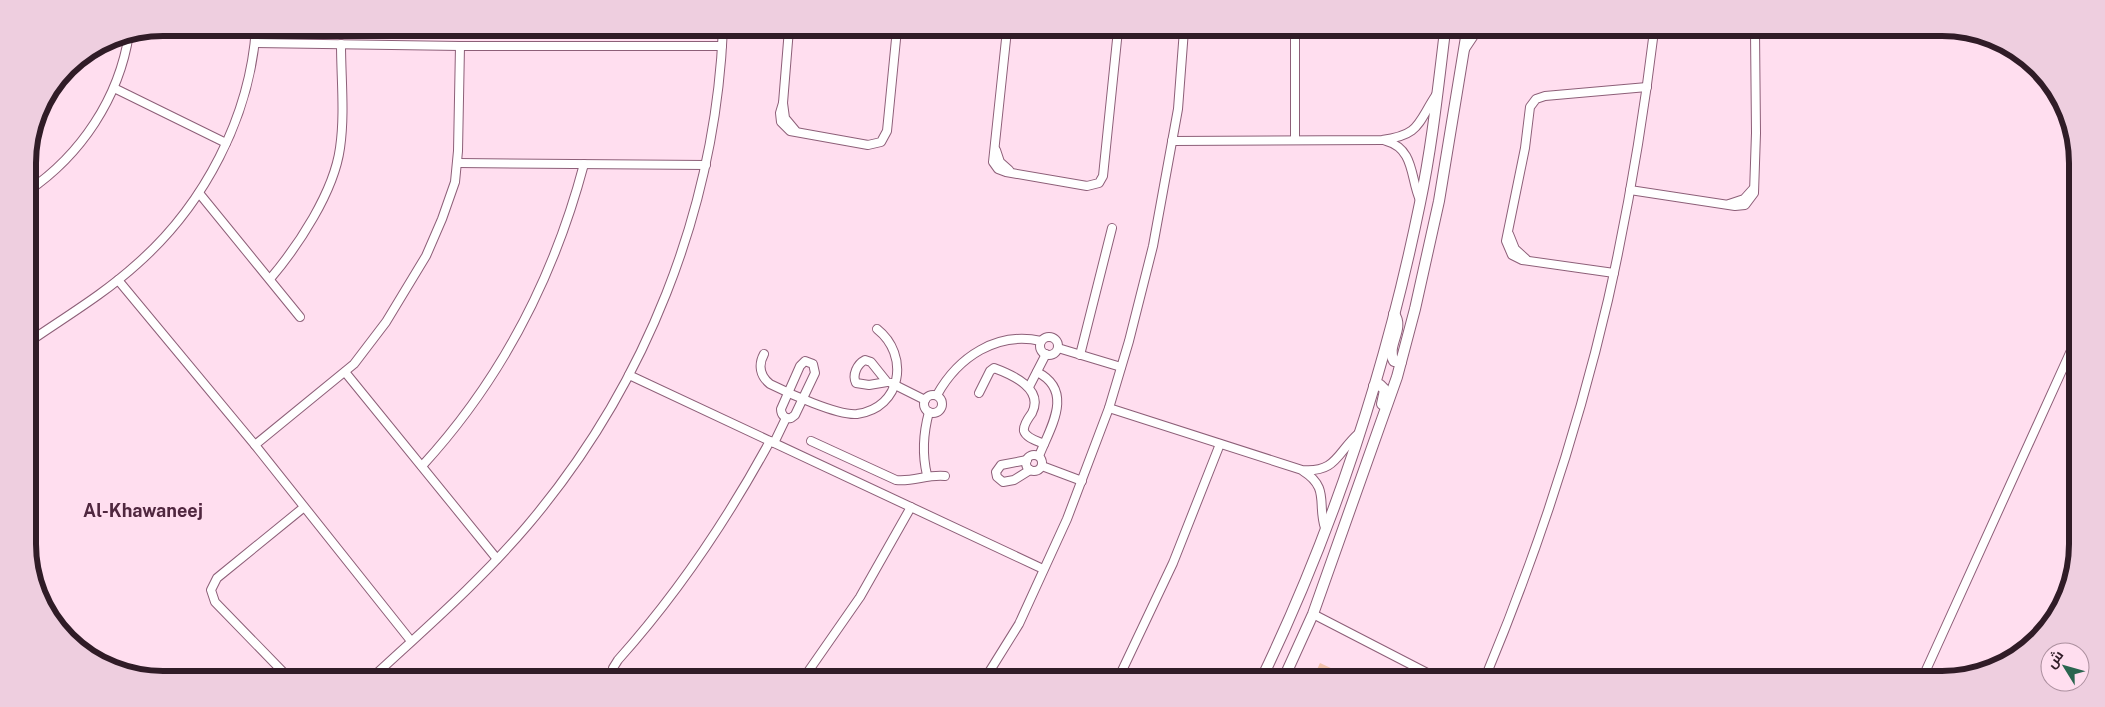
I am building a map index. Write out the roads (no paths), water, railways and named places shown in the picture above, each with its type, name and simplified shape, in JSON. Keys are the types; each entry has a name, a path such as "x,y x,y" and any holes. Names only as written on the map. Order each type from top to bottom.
{"street":[{"path":"1006,37 992,157 995,166 1002,171 1016,174 1091,186 1099,183 1103,176 1117,36"},
{"path":"990,671 1019,624 1067,519 1109,408 1153,246 1178,109 1184,36"},
{"path":"1295,140 1296,36"},
{"path":"1265,670 1325,528 1374,386 1394,314 1421,201 1445,36"},
{"path":"1287,670 1313,614 1380,429 1401,362 1439,201 1466,36"},
{"path":"1465,49 1473,36"},
{"path":"1488,670 1526,573 1562,465 1590,370 1614,273 1630,190 1653,36"},
{"path":"1630,190 1740,207 1749,202 1754,194 1755,186 1755,36"},
{"path":"37,337 118,280 173,228 198,193 226,143 245,94 255,37"},
{"path":"380,671 498,559 540,510 573,467 630,375 650,334 673,278 691,222 706,165 716,107 723,37"},
{"path":"789,37 783,103 787,123 795,130 804,134 858,143 869,142 878,138 888,121 896,37"},
{"path":"37,184 58,166 79,143 97,118 114,88 127,42"},
{"path":"255,42 460,46 722,46"},
{"path":"270,279 287,260 305,231 336,164 341,137 341,44"},
{"path":"255,445 345,372 374,339 416,273 442,219 455,182 458,163 460,46"},
{"path":"1614,273 1522,260 1512,255 1507,246 1530,107 1536,99 1544,96 1647,87"},
{"path":"114,88 226,143"},
{"path":"1172,141 1382,140 1402,136 1415,128 1438,93"},
{"path":"1382,140 1396,144 1406,154 1412,167 1416,190 1421,201"},
{"path":"458,163 706,165"},
{"path":"422,466 473,405 516,337 554,257 584,164"},
{"path":"198,193 300,317"},
{"path":"1080,355 1112,228"},
{"path":"118,280 255,445 303,508 412,641"},
{"path":"1394,314 1398,326 1391,356 1394,361 1401,362"},
{"path":"764,354 760,366 764,378 770,384 836,411 857,414 877,407 895,385 898,371 897,357 888,338 877,329"},
{"path":"1045,337 1054,338 1058,342 1058,348 1052,354 1046,354 1042,350 1041,341 1045,337"},
{"path":"937,395 947,379 960,365 983,348 1009,339 1025,338 1041,341"},
{"path":"1058,348 1121,367"},
{"path":"1029,387 1046,354"},
{"path":"1926,670 2069,355"},
{"path":"810,361 814,364 816,370 795,415 791,418 786,418 782,414 781,409 788,392 801,364 810,361"},
{"path":"979,392 990,371 994,368 1029,387 1035,395 1036,404 1024,432 1044,444"},
{"path":"345,372 498,559"},
{"path":"1037,372 1046,377 1053,386 1058,401 1057,412 1039,456"},
{"path":"630,375 1043,570"},
{"path":"887,382 925,400"},
{"path":"1374,386 1380,385 1385,390 1378,419 1380,429"},
{"path":"931,395 937,395 942,402 942,408 938,412 929,412 924,407 925,400 931,395"},
{"path":"1109,408 1302,470 1317,470 1329,466 1359,432"},
{"path":"927,475 923,448 929,412"},
{"path":"613,671 618,660 661,610 701,556 786,418"},
{"path":"811,441 891,479 906,481 927,475 945,476"},
{"path":"1122,670 1173,563 1220,444"},
{"path":"1039,456 1030,456 1027,460 1001,465 997,469 997,477 1003,482 1009,482 1030,470 1036,471 1042,466"},
{"path":"1039,456 1042,460 1042,466"},
{"path":"1027,460 1030,470"},
{"path":"1042,466 1082,481"},
{"path":"1302,470 1316,480 1321,491 1322,516 1325,528"},
{"path":"809,671 860,597 911,507"},
{"path":"282,671 222,609 213,598 211,590 214,582 303,508"},
{"path":"1313,614 1422,670"}],"district":[{"name":"Al-Khawaneej","path":"143,511"}]}
